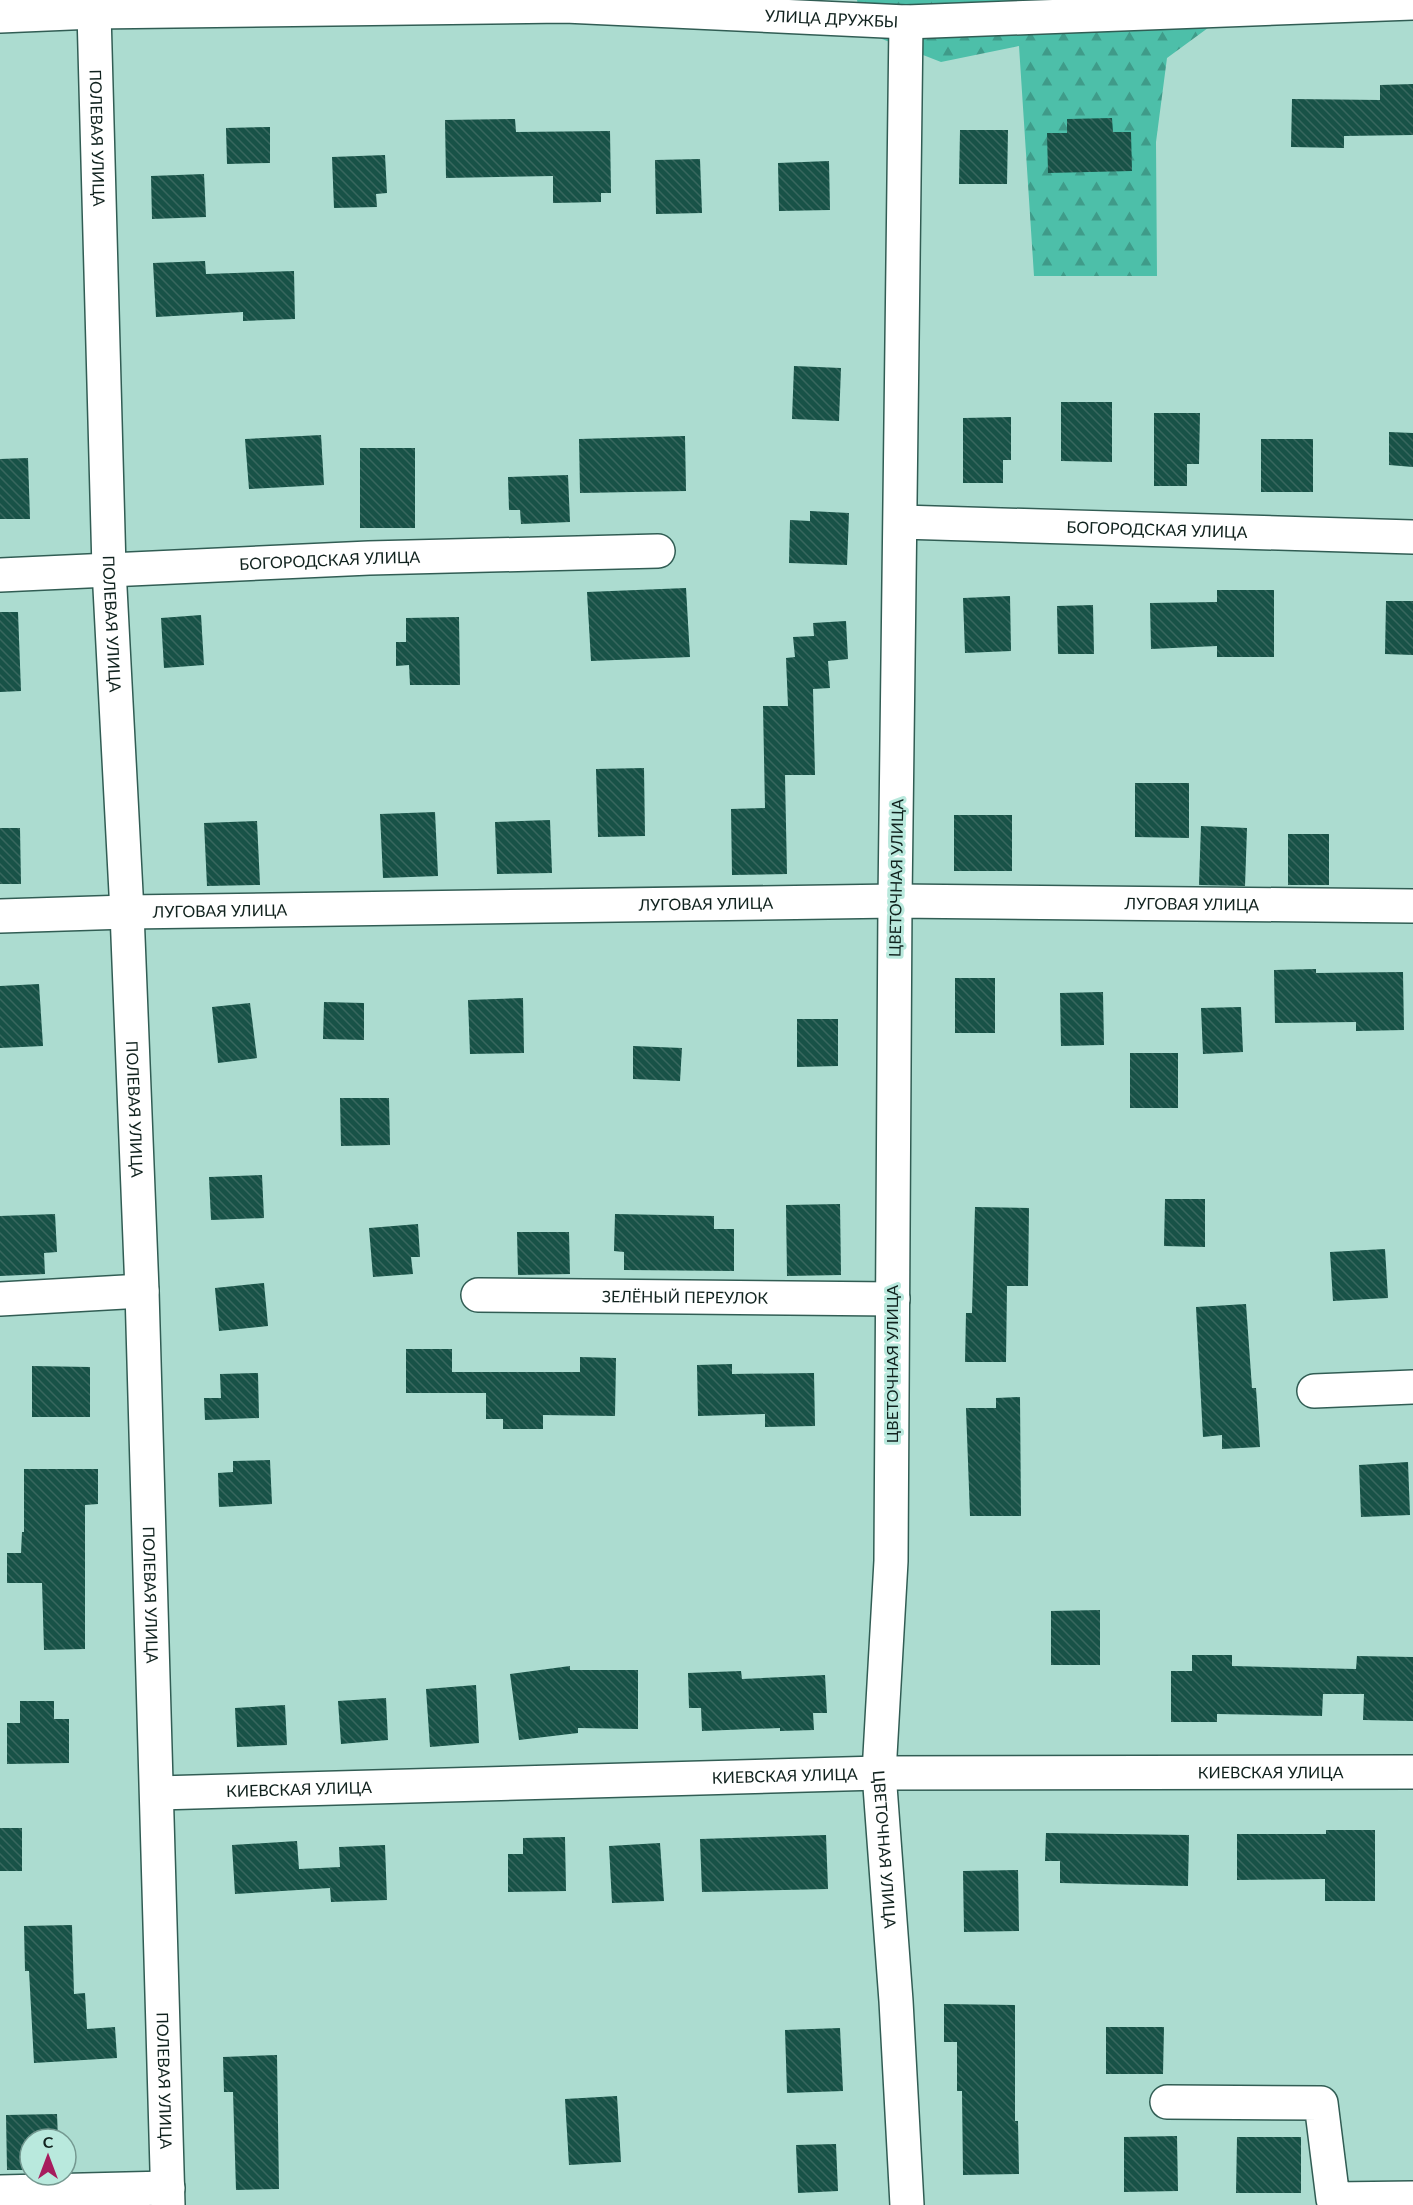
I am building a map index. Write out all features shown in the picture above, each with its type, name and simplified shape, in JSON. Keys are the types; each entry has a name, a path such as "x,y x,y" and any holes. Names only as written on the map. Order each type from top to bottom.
{"street":[{"name":"УЛИЦА ДРУЖБЫ","path":"0,16 94,12 565,6 906,22 1413,3"},
{"name":"ПОЛЕВАЯ УЛИЦА","path":"94,12 109,569 127,912 142,1291 168,2197"},
{"name":"ЦВЕТОЧНАЯ УЛИЦА","path":"906,22 891,1561 879,1773 896,2001 907,2205"},
{"name":"БОГОРОДСКАЯ УЛИЦА","path":"901,522 1413,537"},
{"name":"БОГОРОДСКАЯ УЛИЦА","path":"0,575 369,558 658,550"},
{"name":"ЛУГОВАЯ УЛИЦА","path":"0,916 127,912 896,902 1413,906"},
{"path":"0,1299 142,1291"},
{"name":"ЗЕЛЁНЫЙ ПЕРЕУЛОК","path":"478,1295 893,1299"},
{"path":"1314,1391 1413,1387"},
{"name":"КИЕВСКАЯ УЛИЦА","path":"158,1793 879,1773 1413,1772"},
{"path":"1167,2102 1321,2103 1333,2199 1413,2198"},
{"path":"0,2192 168,2197"}],"green space":[{"path":"857,0 1400,0 1212,25 1167,58 1156,142 1157,276 1034,276 1019,46 941,62 864,32"}],"building":[{"path":"1413,84 1413,135 1344,136 1344,148 1291,147 1292,99 1380,100 1380,85"},
{"path":"1112,118 1113,132 1131,132 1132,171 1048,173 1047,133 1067,133 1067,119"},
{"path":"515,119 516,132 610,131 611,193 601,193 601,202 553,203 553,176 446,178 445,120"},
{"path":"270,127 270,163 227,164 226,128"},
{"path":"960,130 1008,130 1007,184 959,184"},
{"path":"385,155 387,193 376,194 377,207 334,208 332,157"},
{"path":"700,159 702,213 656,214 655,160"},
{"path":"829,161 830,210 779,211 778,163"},
{"path":"204,174 206,217 152,219 151,176"},
{"path":"205,261 206,274 294,271 295,319 243,321 243,312 156,317 153,263"},
{"path":"794,366 841,368 839,421 792,419"},
{"path":"1061,402 1112,402 1112,462 1061,461"},
{"path":"1154,413 1200,413 1199,464 1187,464 1187,486 1154,486"},
{"path":"1011,417 1011,460 1003,460 1003,483 963,483 963,418"},
{"path":"1389,432 1413,433 1413,467 1389,465"},
{"path":"321,435 324,485 249,489 245,439"},
{"path":"685,436 686,491 580,493 579,439"},
{"path":"1261,439 1313,439 1313,492 1261,492"},
{"path":"360,448 415,448 415,528 360,528"},
{"path":"28,458 30,519 0,519 0,459"},
{"path":"568,475 570,522 521,524 520,510 509,510 508,477"},
{"path":"810,511 849,513 847,565 789,563 790,520 810,521"},
{"path":"686,588 690,657 591,661 587,592"},
{"path":"1217,590 1274,590 1274,657 1217,657 1217,646 1151,649 1150,603 1217,602"},
{"path":"1010,596 1011,651 965,653 963,598"},
{"path":"1386,601 1413,601 1413,655 1385,654"},
{"path":"1093,605 1094,654 1058,654 1057,606"},
{"path":"0,612 18,612 21,691 0,692"},
{"path":"201,615 204,665 164,668 161,618"},
{"path":"459,617 460,685 410,685 409,665 396,666 396,642 406,642 406,618"},
{"path":"846,621 848,659 828,661 830,688 813,689 815,775 785,775 787,874 732,875 731,809 765,808 763,706 788,706 786,658 795,657 793,637 814,636 813,623"},
{"path":"644,768 645,836 598,837 596,769"},
{"path":"1135,783 1189,783 1189,838 1135,837"},
{"path":"435,812 438,876 383,878 380,814"},
{"path":"954,815 1012,815 1012,871 954,871"},
{"path":"550,820 552,873 497,874 495,822"},
{"path":"257,821 260,885 207,886 204,823"},
{"path":"1201,826 1247,828 1245,886 1199,885"},
{"path":"0,828 20,828 21,884 0,884"},
{"path":"1288,834 1329,834 1329,885 1288,885"},
{"path":"1316,969 1316,973 1403,972 1404,1030 1356,1031 1356,1022 1275,1023 1274,970"},
{"path":"955,978 995,978 995,1033 955,1033"},
{"path":"39,984 43,1046 0,1048 0,986"},
{"path":"1103,992 1104,1045 1061,1046 1060,993"},
{"path":"523,998 524,1053 470,1054 468,1000"},
{"path":"324,1002 364,1003 364,1040 323,1039"},
{"path":"250,1003 257,1058 218,1063 212,1007"},
{"path":"1241,1007 1243,1052 1203,1054 1201,1008"},
{"path":"797,1019 838,1019 838,1066 797,1067"},
{"path":"633,1046 682,1048 680,1081 633,1079"},
{"path":"1130,1053 1178,1053 1178,1108 1130,1108"},
{"path":"340,1098 389,1098 390,1145 341,1146"},
{"path":"262,1175 264,1218 211,1220 209,1177"},
{"path":"1165,1199 1205,1199 1205,1247 1164,1246"},
{"path":"840,1204 841,1275 787,1276 786,1205"},
{"path":"975,1207 1029,1208 1028,1286 1007,1286 1006,1362 965,1362 966,1313 972,1313"},
{"path":"55,1214 57,1252 44,1253 45,1274 0,1276 0,1216"},
{"path":"615,1214 714,1216 714,1229 734,1229 734,1271 624,1270 624,1252 614,1251"},
{"path":"418,1224 420,1257 411,1257 413,1274 373,1277 369,1228"},
{"path":"517,1232 569,1232 570,1274 518,1275"},
{"path":"1385,1249 1388,1298 1333,1301 1330,1252"},
{"path":"264,1283 268,1326 219,1331 215,1288"},
{"path":"1246,1304 1252,1388 1256,1388 1260,1447 1222,1449 1222,1435 1203,1437 1196,1307"},
{"path":"406,1349 452,1349 452,1372 580,1372 580,1357 616,1358 615,1416 543,1415 543,1429 503,1429 503,1419 486,1419 486,1393 406,1393"},
{"path":"732,1364 732,1374 814,1373 815,1426 765,1427 765,1414 698,1416 697,1365"},
{"path":"32,1366 90,1367 90,1417 32,1417"},
{"path":"258,1373 259,1418 205,1420 204,1398 221,1398 220,1374"},
{"path":"1020,1397 1021,1516 970,1516 966,1408 996,1408 996,1398"},
{"path":"270,1460 272,1504 219,1507 218,1473 233,1472 233,1461"},
{"path":"1408,1462 1410,1515 1361,1517 1359,1465"},
{"path":"24,1469 98,1469 98,1504 85,1505 85,1649 44,1650 42,1583 7,1583 7,1553 21,1553 22,1532 24,1532"},
{"path":"1100,1610 1100,1665 1051,1665 1051,1611"},
{"path":"1192,1655 1232,1655 1232,1666 1356,1669 1357,1656 1413,1657 1413,1721 1363,1720 1364,1694 1323,1694 1322,1716 1217,1714 1217,1722 1171,1722 1171,1671 1192,1671"},
{"path":"570,1666 570,1670 638,1670 638,1729 578,1728 578,1733 519,1740 510,1674"},
{"path":"741,1671 742,1679 825,1675 827,1713 813,1713 814,1730 780,1731 780,1728 702,1731 701,1708 689,1708 688,1673"},
{"path":"476,1685 479,1743 430,1747 426,1689"},
{"path":"386,1698 388,1740 341,1744 338,1701"},
{"path":"20,1701 54,1701 54,1719 69,1719 69,1763 7,1764 7,1723 20,1723"},
{"path":"285,1705 287,1745 237,1747 235,1708"},
{"path":"0,1828 22,1828 22,1871 0,1871"},
{"path":"1326,1830 1375,1830 1375,1901 1325,1901 1325,1879 1237,1880 1237,1834 1326,1834"},
{"path":"1046,1833 1189,1835 1188,1886 1060,1883 1060,1861 1045,1861"},
{"path":"826,1835 828,1889 702,1892 700,1839"},
{"path":"565,1837 566,1891 508,1892 508,1854 523,1854 523,1838"},
{"path":"297,1841 299,1869 340,1867 339,1847 385,1845 387,1900 331,1902 330,1888 235,1894 232,1845"},
{"path":"660,1843 664,1901 612,1903 609,1846"},
{"path":"1018,1870 1019,1931 964,1932 963,1871"},
{"path":"72,1925 74,1994 85,1993 87,2029 115,2027 117,2058 34,2063 29,1971 25,1971 24,1926"},
{"path":"944,2004 1015,2005 1015,2121 1018,2121 1019,2174 963,2175 962,2091 957,2091 957,2042 944,2042"},
{"path":"1106,2027 1164,2027 1163,2074 1106,2074"},
{"path":"840,2028 843,2091 787,2093 785,2030"},
{"path":"277,2055 279,2189 236,2190 233,2092 224,2092 223,2057"},
{"path":"617,2096 621,2162 569,2165 565,2099"},
{"path":"57,2114 58,2127 18,2127 18,2170 7,2170 6,2115"},
{"path":"1177,2136 1178,2191 1124,2192 1124,2137"},
{"path":"1237,2137 1301,2137 1301,2193 1236,2193"},
{"path":"836,2144 838,2191 798,2193 796,2145"}]}
